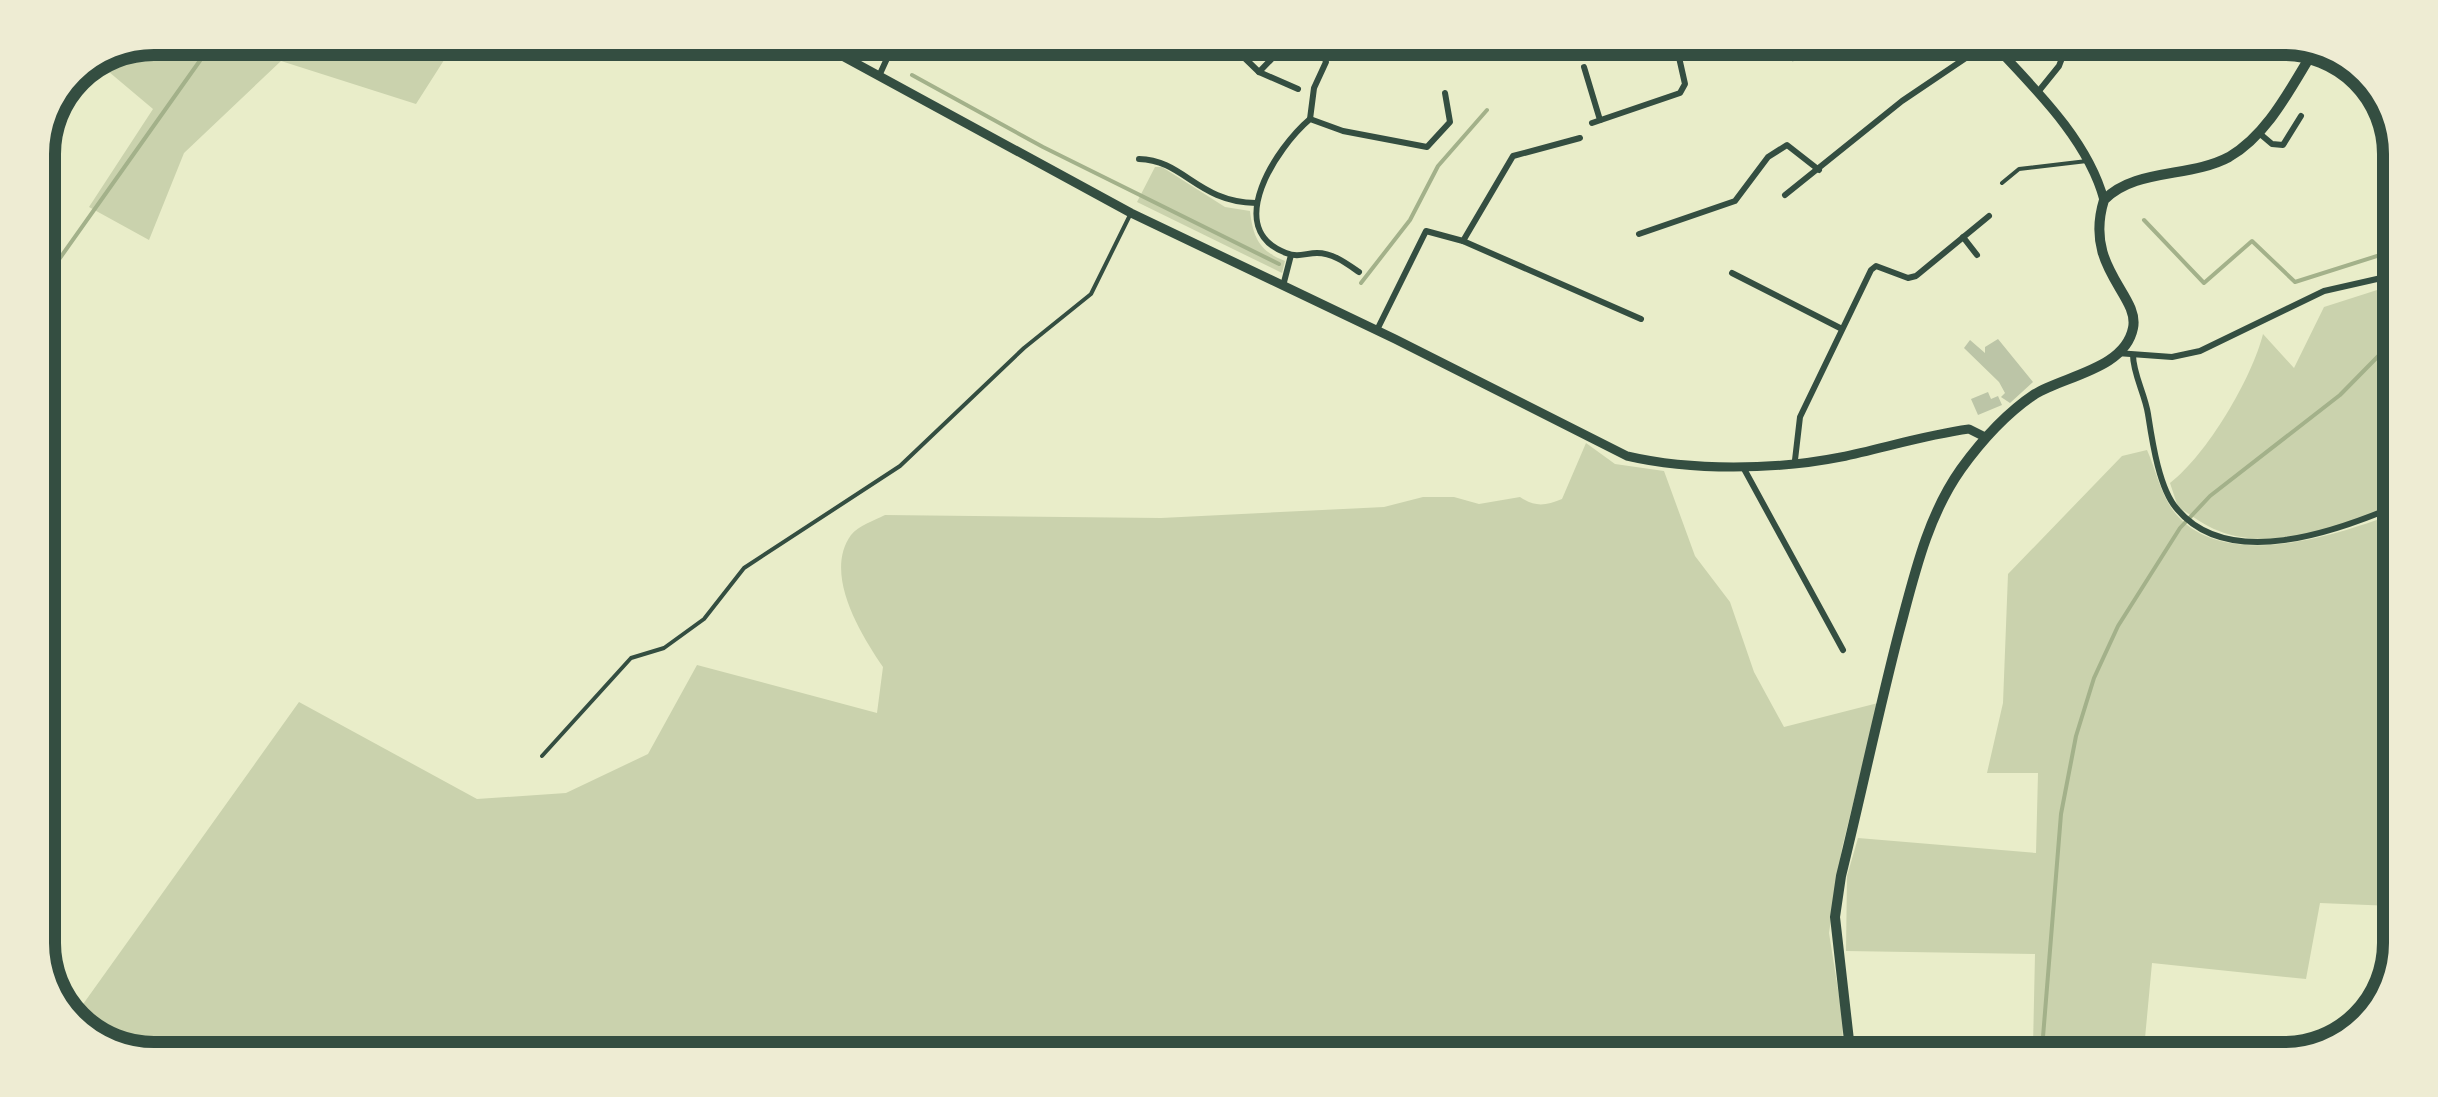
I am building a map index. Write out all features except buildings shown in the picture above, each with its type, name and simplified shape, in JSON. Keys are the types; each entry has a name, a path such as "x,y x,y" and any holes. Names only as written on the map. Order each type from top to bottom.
{"main road":[{"path":"1849,1042 1836,917 1841,876 1923,546 1942,500 1985,437 2037,393 2117,353 2129,337 2133,320 2104,265 2098,242 2104,200 2129,184 2226,158 2260,132 2308,58"}],"street":[{"path":"839,55 1130,214 1377,330 1627,456 1655,463 1742,466 1839,457 1968,429 1985,437"},
{"path":"878,78 888,55"},
{"path":"1241,55 1259,72 1298,90"},
{"path":"1259,72 1275,55"},
{"path":"1323,55 1326,62 1314,88 1310,119 1272,170 1256,203 1262,236 1292,255 1336,256 1359,272"},
{"path":"1584,67 1596,122 1680,93 1685,84 1678,55"},
{"path":"1793,58 1798,55"},
{"path":"1785,195 1902,101 1970,55"},
{"path":"2003,55 2038,92 2087,160 2104,200"},
{"path":"2038,92 2063,55"},
{"path":"1310,119 1343,131 1427,147 1450,122 1445,93"},
{"path":"2260,132 2272,144 2283,145 2301,116"},
{"path":"1462,241 1513,156 1580,138"},
{"path":"1639,234 1735,200 1768,156 1787,145 1818,170"},
{"path":"1139,160 1162,160 1216,198 1256,203"},
{"path":"1796,460 1800,417 1876,266 1908,278 1916,276 1989,216"},
{"path":"1377,330 1426,231 1462,241 1641,320"},
{"path":"1963,237 1977,255"},
{"path":"1283,286 1292,255"},
{"path":"1732,273 1842,330"},
{"path":"2117,353 2172,358 2200,351 2324,291 2383,278"},
{"path":"2133,355 2132,366 2143,386 2150,446 2176,509 2200,526 2224,536 2259,541 2318,534 2383,511"},
{"path":"1742,466 1843,650"}],"lane":[{"path":"2002,183 2019,170 2087,160"},
{"path":"542,756 632,658 664,648 704,619 744,568 900,466 1024,348 1091,294 1130,214"}],"green space":[{"path":"154,55 447,55 416,104 281,61 184,153 149,240 89,207 153,109 104,68 134,57"},
{"path":"1155,167 1162,167 1225,207 1250,211 1259,242 1285,261 1282,273 1137,202"},
{"path":"2383,288 2383,508 2310,534 2262,539 2219,531 2178,507 2170,483 2213,435 2249,372 2263,334 2294,368 2324,307"},
{"path":"1586,443 1615,464 1664,471 1695,556 1730,602 1754,672 1784,727 1878,703 1842,848 1829,933 1843,1021 1842,1042 154,1042 134,1040 104,1029 80,1008 299,702 477,799 566,793 648,754 697,665 877,713 883,667 848,603 841,567 851,535 885,515 1161,518 1384,507 1423,497 1454,497 1479,504 1520,497 1535,504 1562,499"},
{"path":"2147,450 2175,513 2196,531 2222,541 2282,544 2383,517 2383,906 2320,903 2306,979 2152,963 2145,1042 2033,1042 2035,954 1846,951 1847,876 1858,838 2036,853 2038,773 1987,773 2003,703 2008,574 2122,456"}],"waterway":[{"path":"55,265 204,55"},
{"path":"912,75 1043,147 1279,264"},
{"path":"1361,283 1410,220 1438,166 1487,110"},
{"path":"2144,220 2204,283 2252,241 2295,282 2383,254"},
{"path":"2041,1042 2061,814 2076,736 2094,678 2118,626 2180,528 2210,496 2340,395 2383,351"}]}
